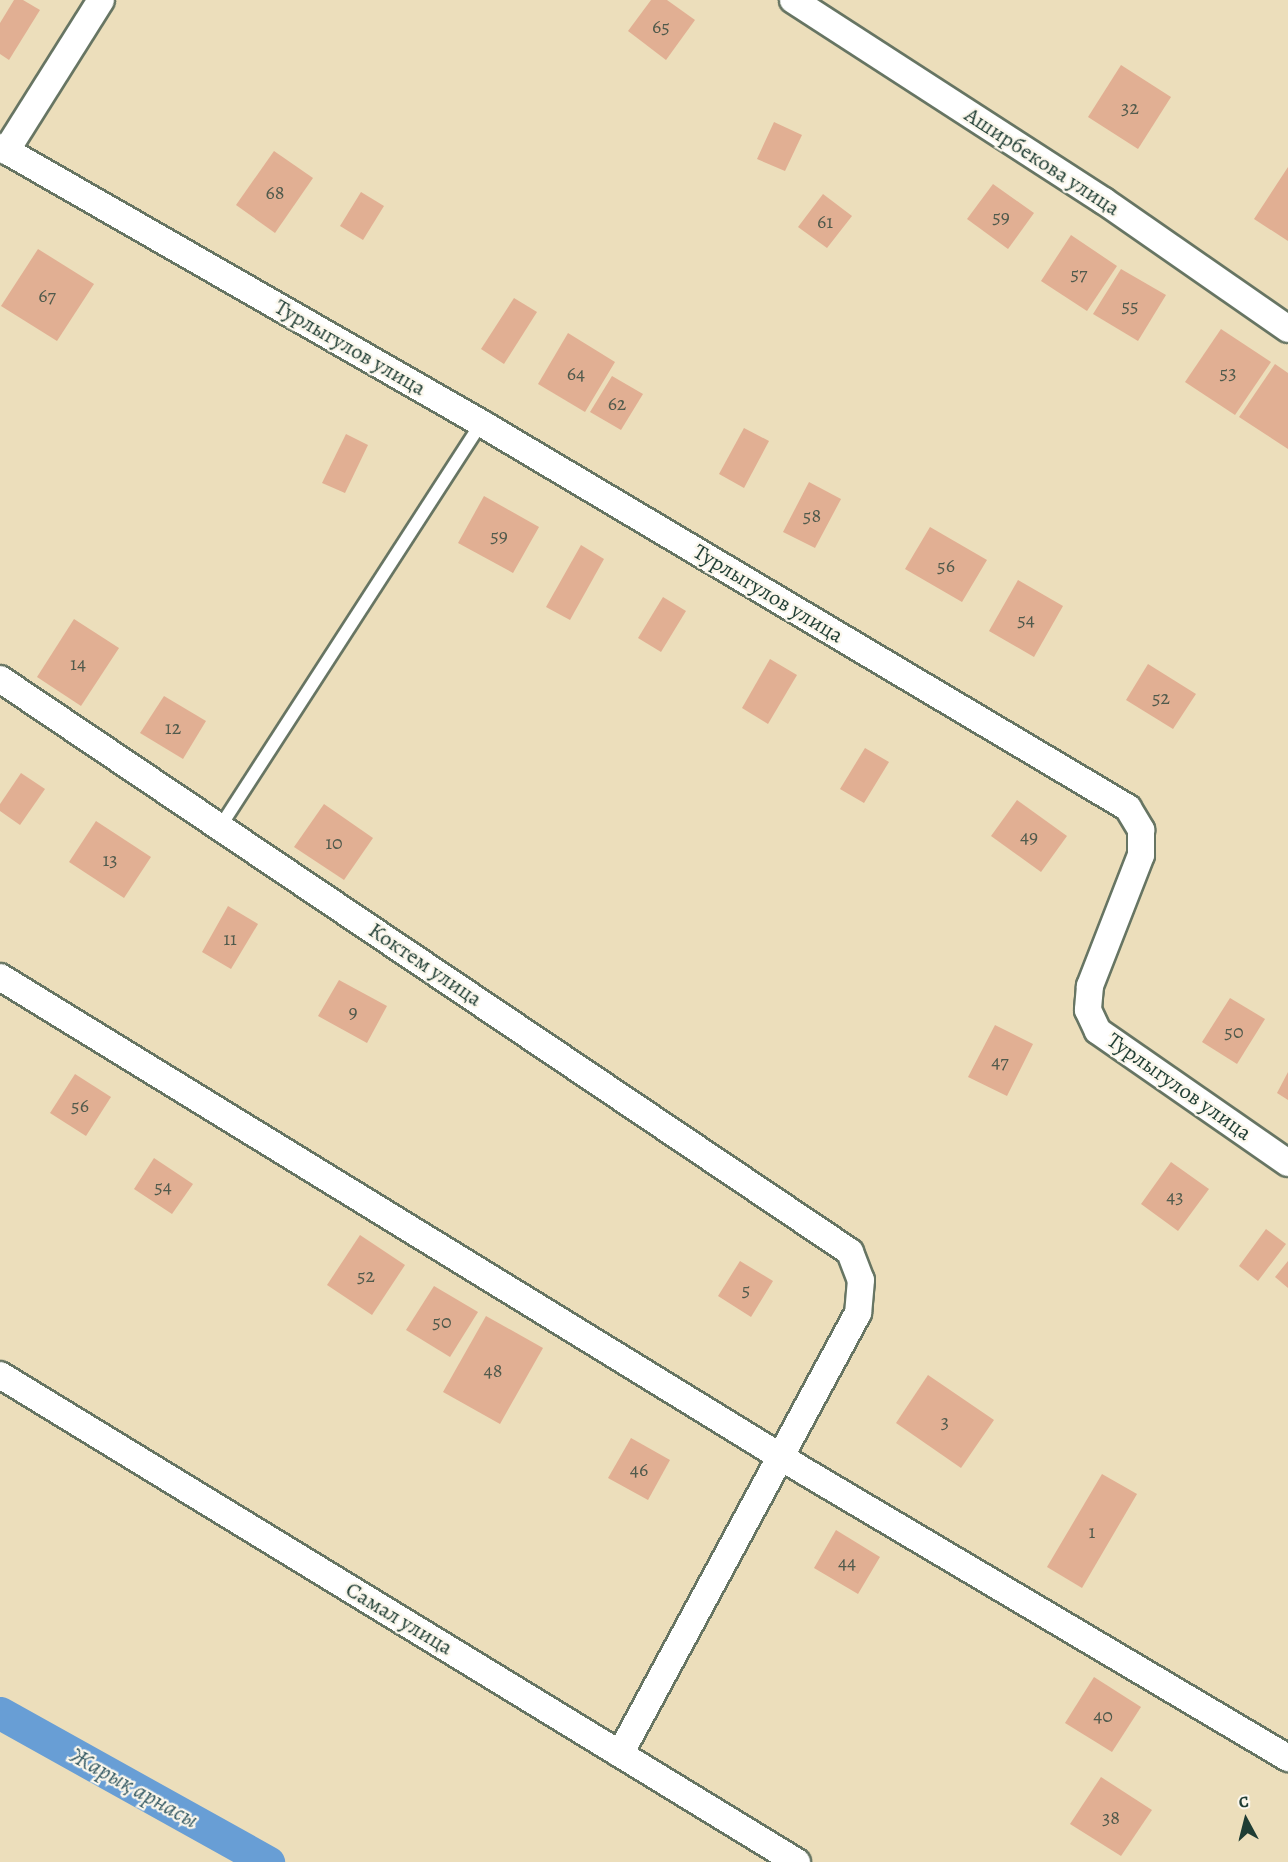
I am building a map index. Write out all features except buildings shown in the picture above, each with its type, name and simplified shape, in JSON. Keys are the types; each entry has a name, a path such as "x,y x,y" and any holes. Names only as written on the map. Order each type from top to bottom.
{"street":[{"path":"3,149 101,0"},
{"name":"Аширбекова улица","path":"793,0 1104,201 1288,329"},
{"name":"Турлыгулов улица","path":"3,149 482,423 1128,808 1141,830 1142,855 1090,986 1088,1011 1098,1031 1288,1163"},
{"name":"Коктем улица","path":"0,679 850,1252 861,1280 858,1313 782,1458"},
{"path":"0,977 782,1458 1288,1758"},
{"name":"Самал улица","path":"0,1375 797,1862"},
{"path":"620,1754 782,1458"}],"lane":[{"path":"220,827 482,423"}],"waterway":[{"name":"Жарық арнасы","path":"0,1713 268,1862"}]}
